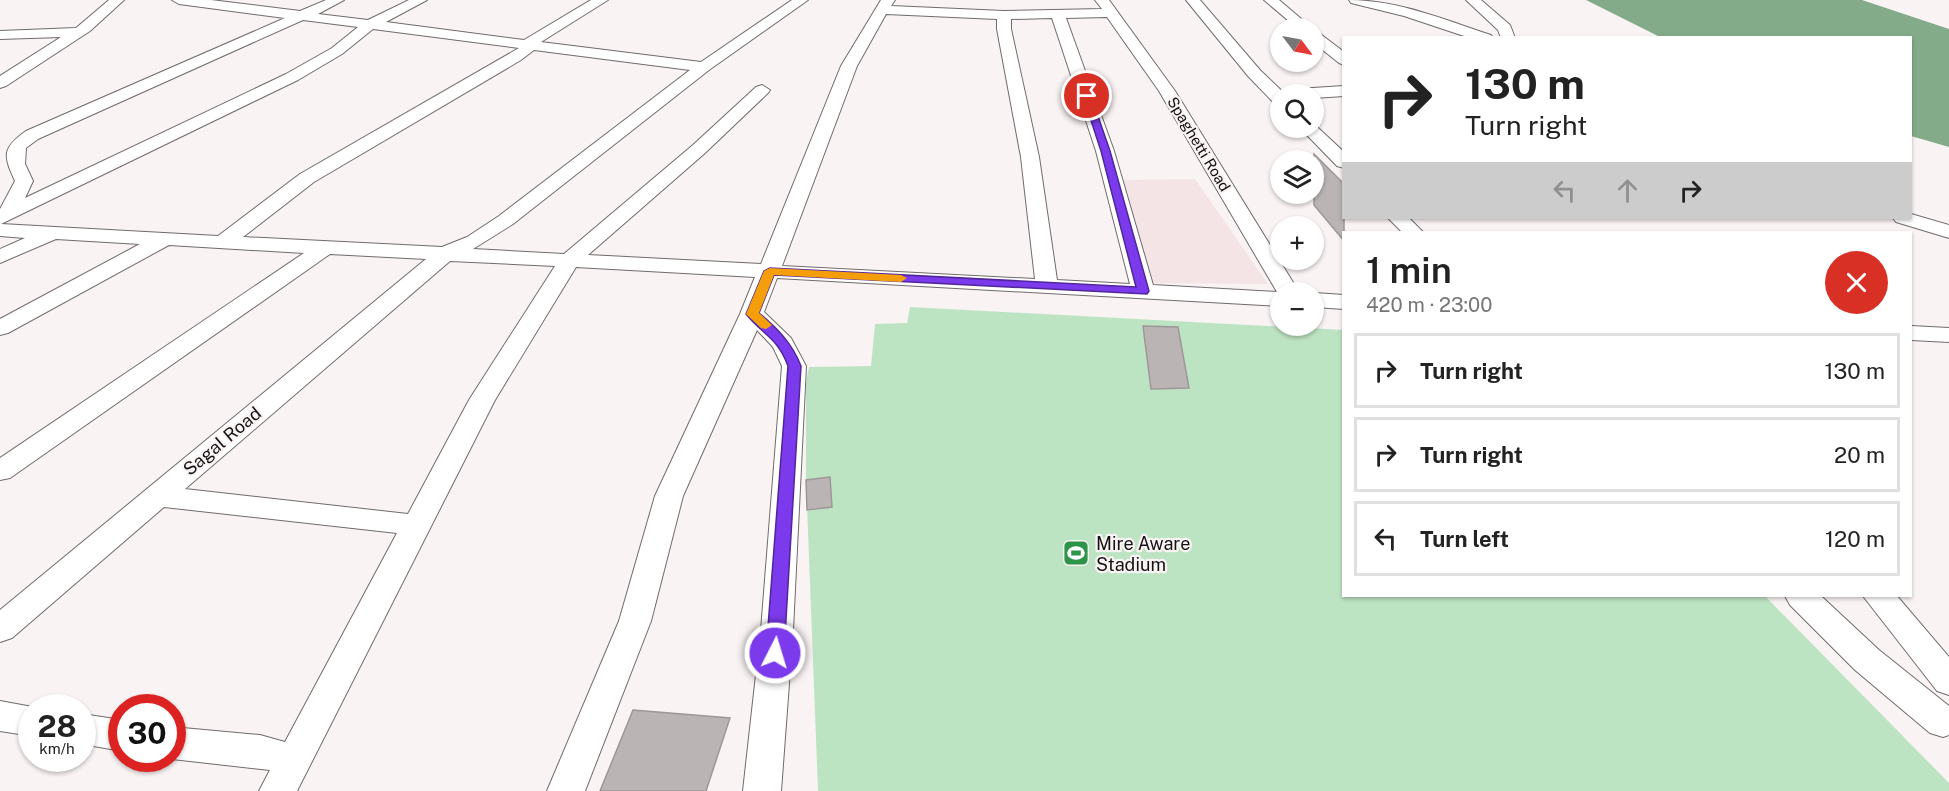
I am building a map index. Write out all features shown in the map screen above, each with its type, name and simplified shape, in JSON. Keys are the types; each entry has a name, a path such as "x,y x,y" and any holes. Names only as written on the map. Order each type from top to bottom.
{"street":[{"path":"0,83 78,32 117,0"},
{"path":"179,0 704,67"},
{"path":"3,220 24,181 16,164 17,146 32,135 337,0"},
{"path":"3,220 307,69 337,51 371,24 420,0"},
{"path":"223,242 307,178 516,57 526,50 529,44 601,0"},
{"path":"445,254 474,241 506,220 704,67 801,0"},
{"path":"1193,0 1254,73 1270,88"},
{"path":"1271,0 1293,18"},
{"path":"1356,0 1409,13 1480,36"},
{"path":"1473,0 1505,28 1507,36"},
{"path":"566,791 635,621 669,496 770,271 849,66 885,5 1004,15 1058,14 1107,7"},
{"name":"Spaghetti Road","path":"1107,7 1167,91 1282,282"},
{"path":"1058,14 1105,151 1143,291"},
{"path":"1004,15 1004,29 1029,144 1047,286"},
{"path":"0,35 78,32"},
{"path":"1324,44 1342,58"},
{"path":"0,71 20,70"},
{"path":"278,791 482,400 570,260 699,149 762,90"},
{"path":"1324,92 1342,91"},
{"path":"1319,138 1342,160"},
{"path":"1399,219 1412,231"},
{"path":"1906,219 1949,232"},
{"path":"3,220 53,233 1270,298"},
{"path":"0,257 53,233"},
{"path":"0,328 165,239"},
{"path":"0,471 326,247"},
{"name":"Sagal Road","path":"0,629 445,254"},
{"path":"1324,301 1342,302"},
{"path":"752,314 778,335 789,351 794,366 777,630 762,791"},
{"path":"1912,333 1949,335"},
{"path":"158,496 417,525"},
{"path":"1802,597 1867,660 1947,724"},
{"path":"1880,597 1949,681"},
{"path":"0,716 18,719"},
{"path":"186,744 260,751 294,760"}],"shaded area":[{"path":"1586,0 1862,0 1949,29 1949,147 1912,136 1912,36 1658,36"},
{"path":"1195,179 1268,284 1146,283 1117,180"},
{"name":"Mire Aware Stadium","path":"910,307 1270,326 1270,336 1324,336 1324,329 1342,330 1342,597 1766,597 1949,783 1949,791 818,791 806,480 806,382 809,367 871,366 875,324 907,323"}],"building":[{"path":"1324,164 1342,182 1344,231 1342,231 1342,239 1314,204 1324,204"},
{"path":"1143,326 1178,327 1189,388 1151,389"},
{"path":"830,477 832,507 807,510 806,480"},
{"path":"633,710 730,718 706,791 600,791"}],"slow traffic":[{"path":"766,325 752,314 770,271 901,278"}],"place":[{"name":"Mire Aware Stadium","path":"1076,553"}],"route":[{"path":"775,653 794,366 789,351 778,335 752,314 770,271 1143,291 1105,151 1087,96"}]}
